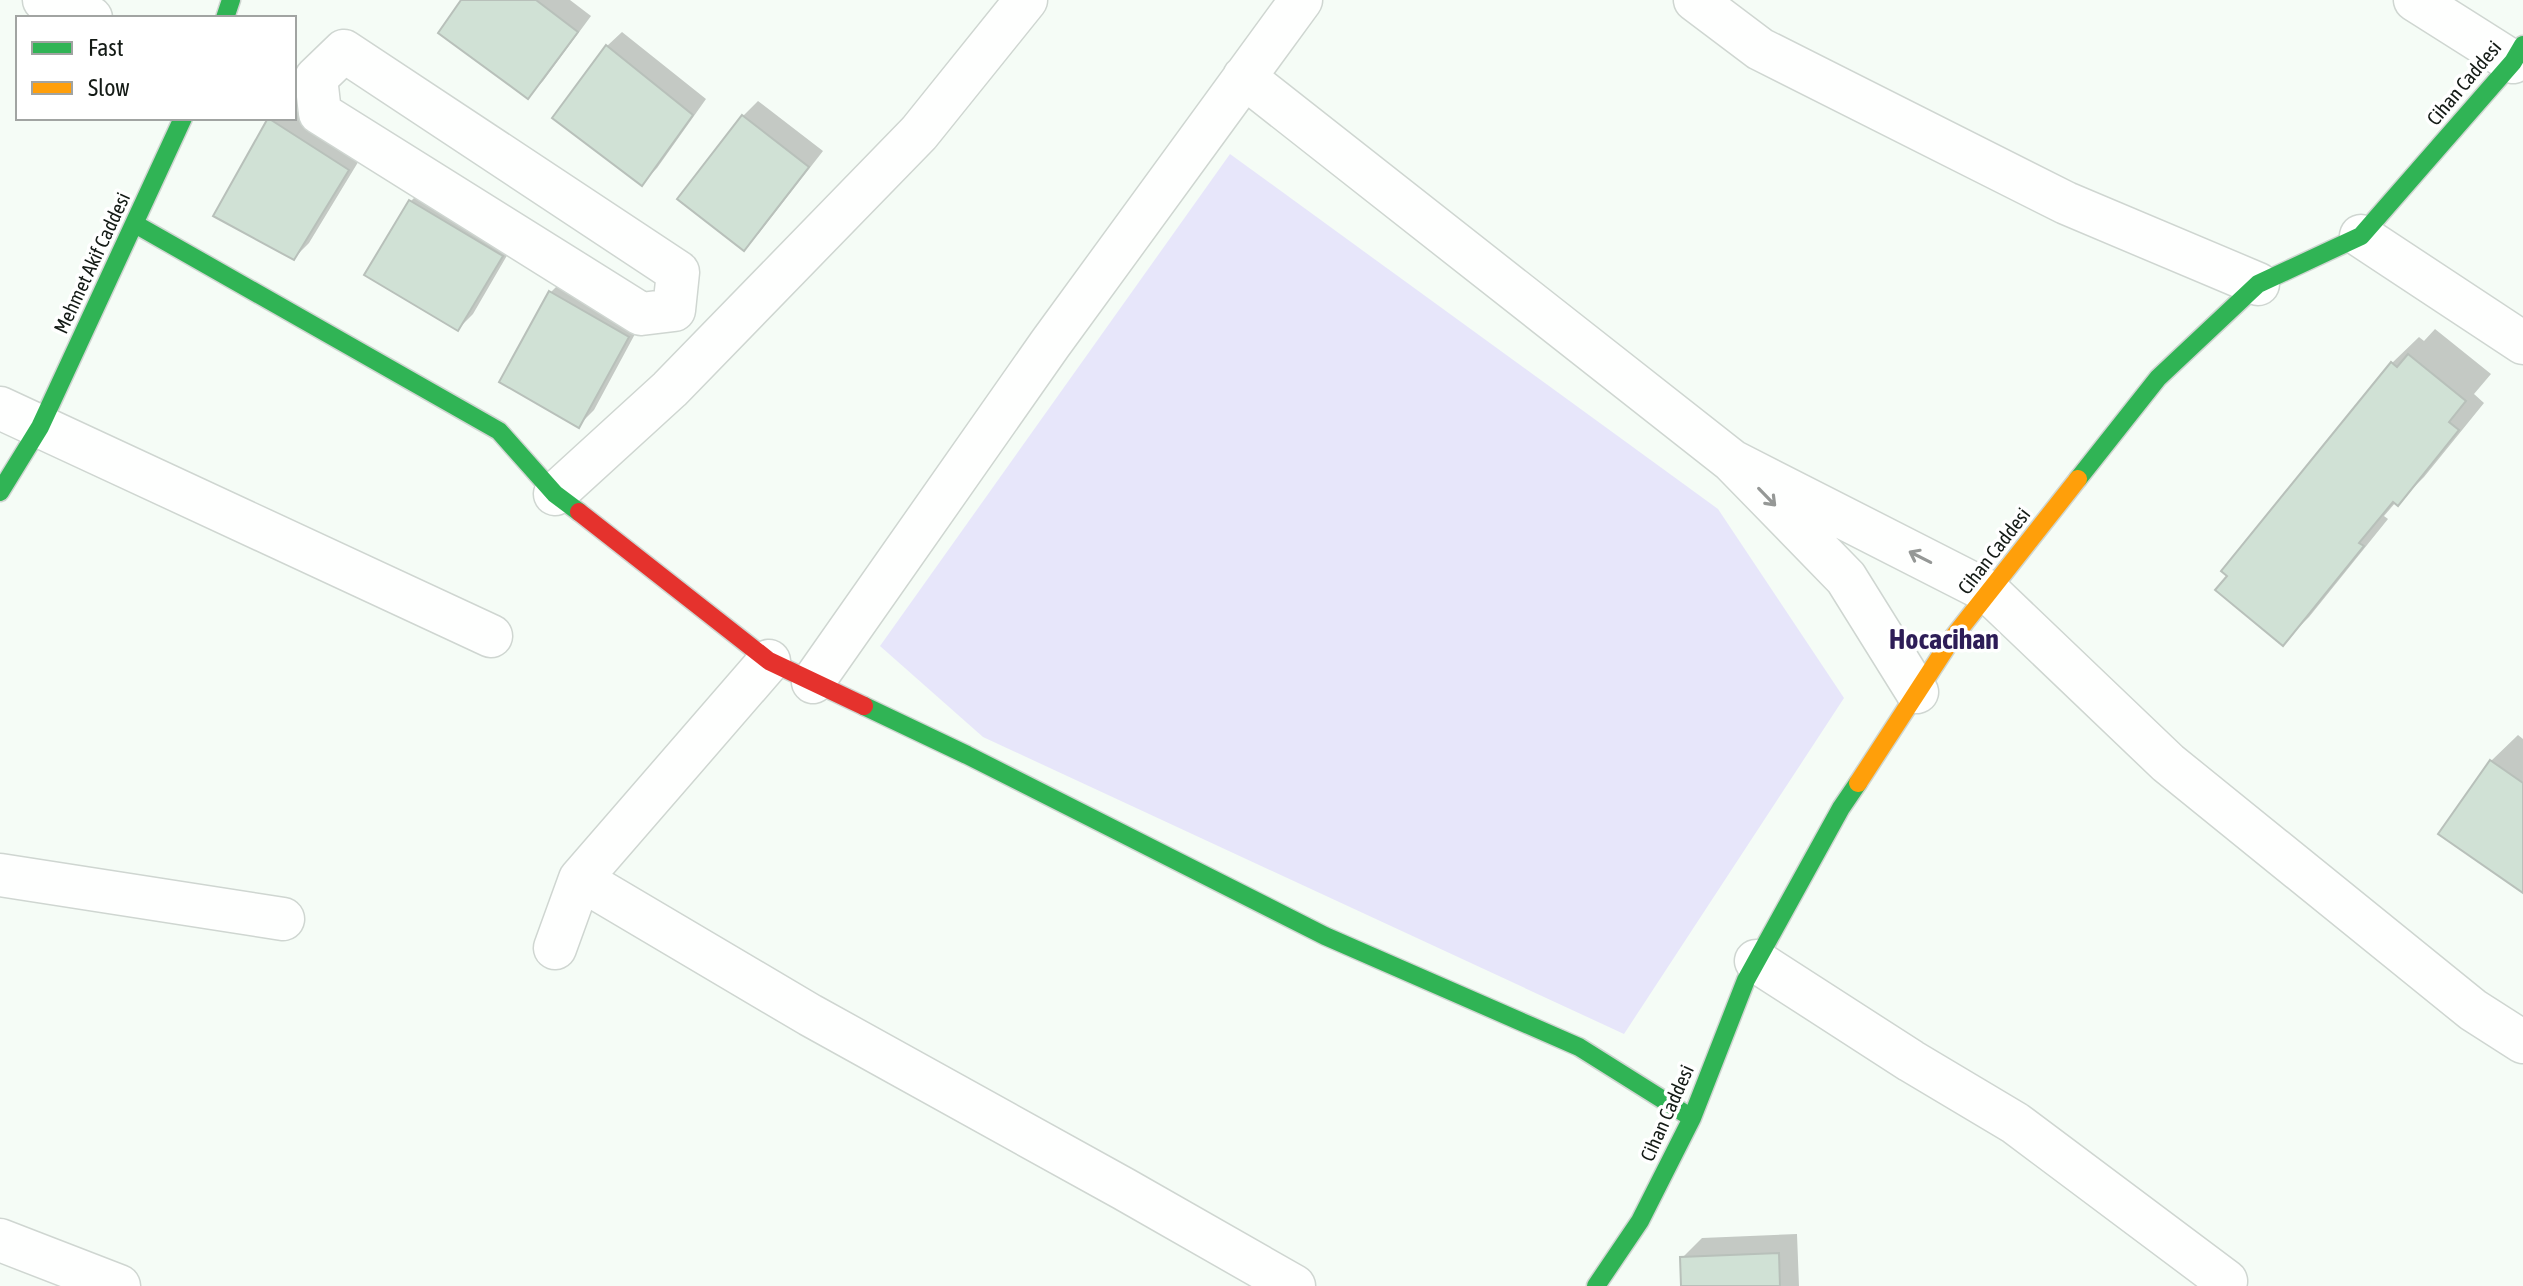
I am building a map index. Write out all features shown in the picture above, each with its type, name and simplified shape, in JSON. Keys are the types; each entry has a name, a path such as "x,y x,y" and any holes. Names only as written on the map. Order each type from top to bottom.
{"street":[{"path":"44,0 86,16"},
{"path":"555,494 670,389 919,133 1026,0"},
{"path":"813,682 1050,344 1301,0"},
{"path":"1695,0 1773,56 2066,203 2258,284"},
{"path":"2415,0 2518,54"},
{"path":"674,310 678,272 357,59 344,51 305,72 320,113 641,314 674,310 715,342"},
{"name":"Cihan Caddesi","path":"1596,1286 1640,1221 1692,1118 1756,961 1841,808 1951,640 2158,378 2258,284 2361,236 2518,54"},
{"path":"1244,77 1732,461 1846,578 1917,692"},
{"name":"Mehmet Akif Caddesi","path":"0,492 40,427 182,120"},
{"path":"135,224 499,431 555,494 769,661 967,755 1325,936 1579,1047 1692,1118"},
{"path":"2361,236 2523,343"},
{"path":"0,408 491,636"},
{"path":"1732,461 1989,592 2168,763 2473,1010 2523,1042"},
{"path":"555,948 580,879 769,661"},
{"path":"0,875 283,919"},
{"path":"580,879 810,1015 1294,1286"},
{"path":"1756,961 1911,1061 2015,1123 2226,1281 2223,1286"},
{"path":"0,1240 119,1286"}],"shaded area":[{"path":"1230,154 1718,509 1844,698 1624,1034 983,737 880,646"}],"building":[{"path":"461,0 536,0 578,32 528,99 438,33"},
{"path":"606,45 693,115 642,186 552,118"},
{"path":"742,115 809,167 744,251 677,199"},
{"path":"267,120 349,170 294,260 213,216"},
{"path":"409,200 503,256 458,331 364,275"},
{"path":"549,291 629,337 579,428 499,382"},
{"path":"2408,354 2466,401 2449,422 2459,430 2398,506 2393,502 2359,543 2364,546 2283,646 2215,590 2227,576 2221,571 2391,362 2397,367"},
{"path":"2490,760 2523,783 2523,893 2438,834"},
{"path":"1779,1253 1780,1286 1681,1286 1680,1257"}],"traffic: fast":[{"path":"226,16 231,0"},
{"path":"2078,479 2158,378 2258,284 2361,236 2513,62 2523,45"},
{"path":"0,492 40,427 182,120"},
{"path":"135,224 499,431 555,494 579,512"},
{"path":"864,706 1325,936 1579,1047 1692,1118"},
{"path":"1596,1286 1640,1221 1692,1118 1746,980 1841,808 1858,783"}],"traffic: slow":[{"path":"1858,783 1951,640 2078,479"}],"traffic: jam":[{"path":"579,512 769,661 864,706"}],"district":[{"name":"Hocacihan","path":"1944,639"}]}
